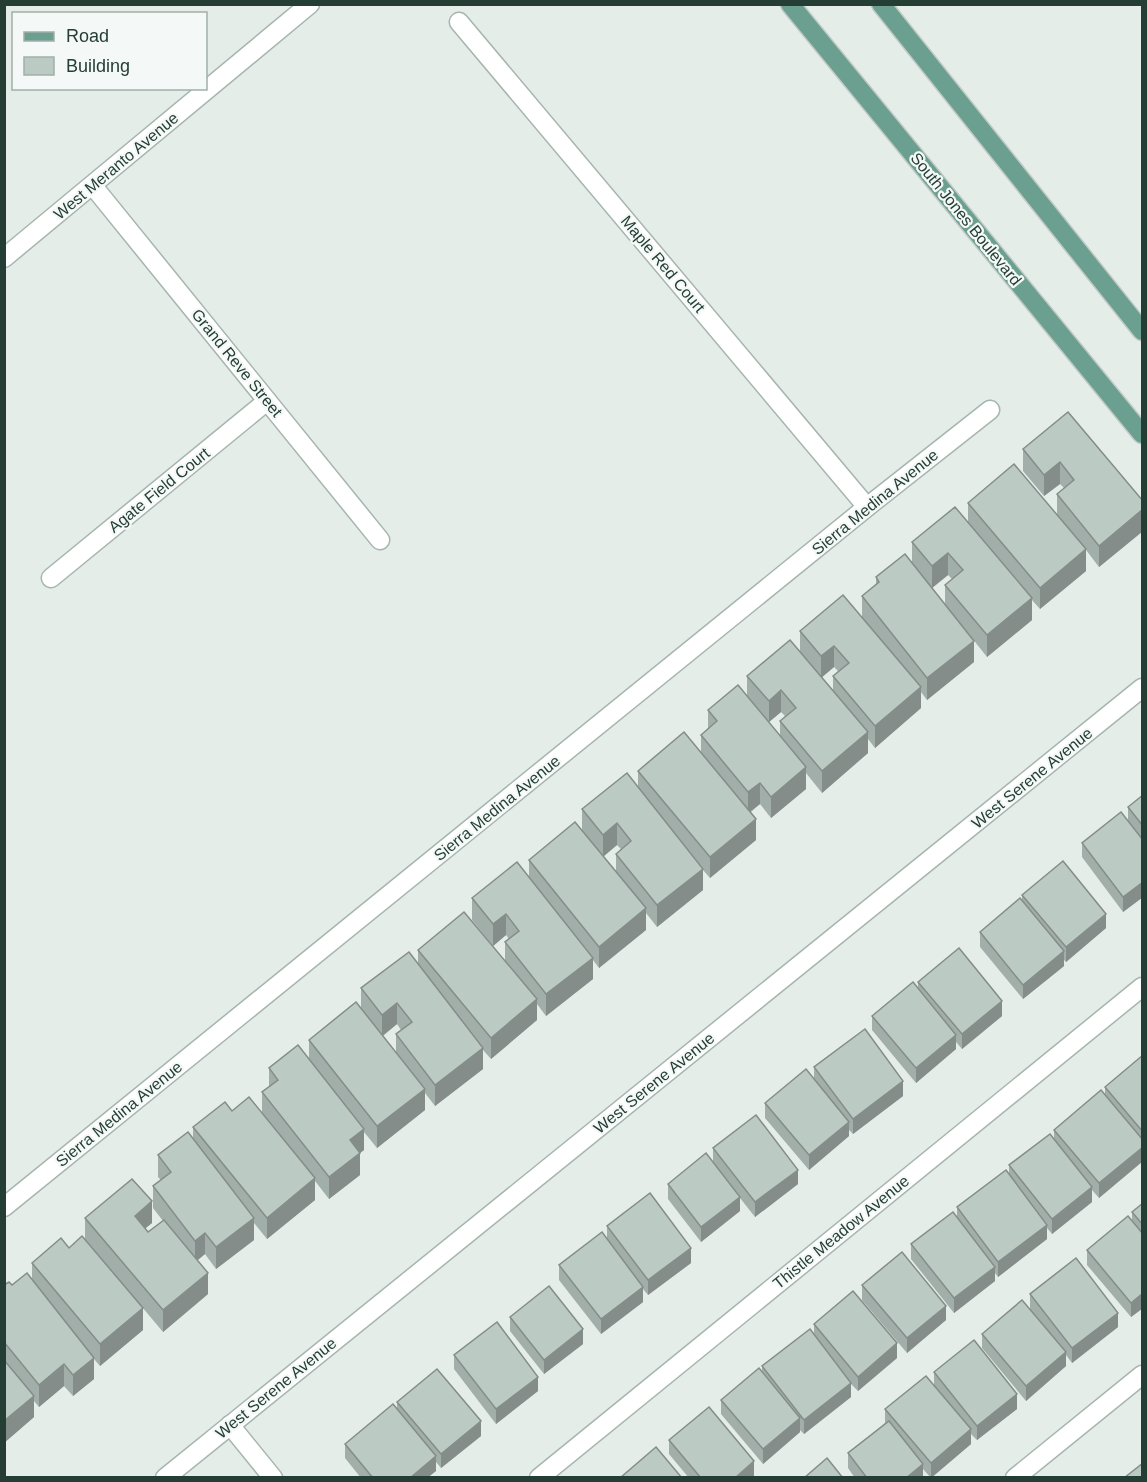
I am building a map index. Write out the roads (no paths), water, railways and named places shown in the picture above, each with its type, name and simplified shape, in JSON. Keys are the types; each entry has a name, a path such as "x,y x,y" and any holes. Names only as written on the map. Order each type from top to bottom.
{"main road":[{"name":"South Jones Boulevard","path":"790,4 1143,434"},
{"path":"880,4 1143,331"}],"street":[{"name":"West Meranto Avenue","path":"4,258 310,4"},
{"name":"Maple Red Court","path":"459,22 867,507"},
{"name":"Grand Reve Street","path":"93,186 380,540"},
{"name":"Agate Field Court","path":"51,578 267,401"},
{"name":"Sierra Medina Avenue","path":"4,1207 867,507 990,410"},
{"name":"West Serene Avenue","path":"165,1478 1143,688"},
{"name":"Thistle Meadow Avenue","path":"539,1478 1141,990"},
{"path":"1015,1478 1143,1375"},
{"path":"230,1425 273,1478"}]}
